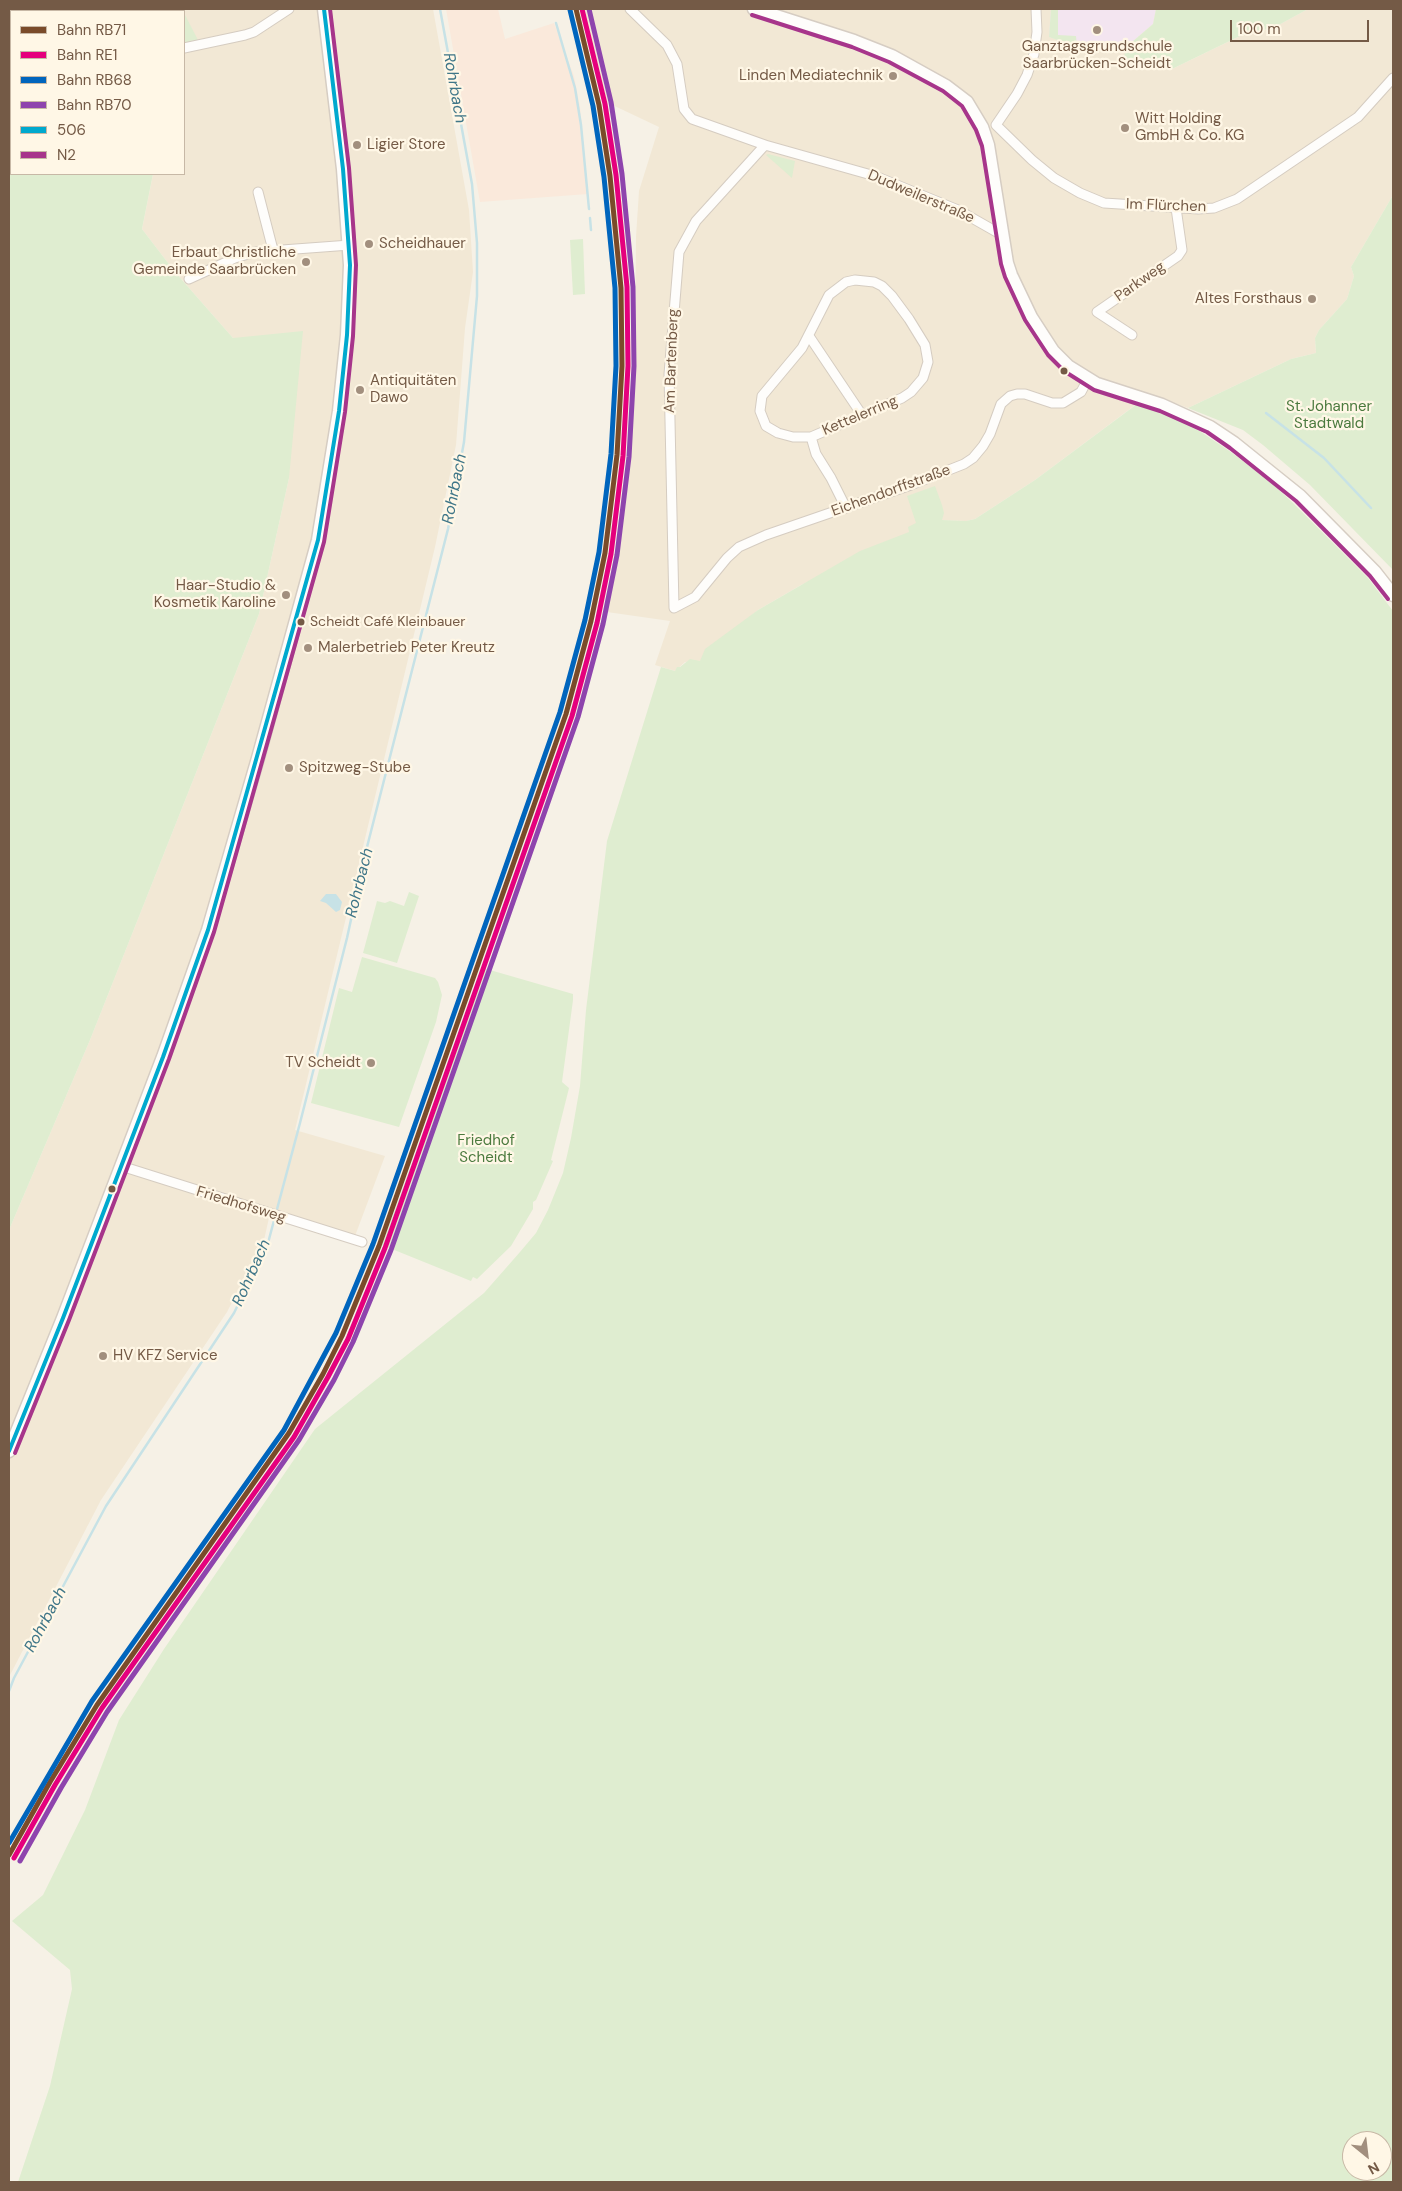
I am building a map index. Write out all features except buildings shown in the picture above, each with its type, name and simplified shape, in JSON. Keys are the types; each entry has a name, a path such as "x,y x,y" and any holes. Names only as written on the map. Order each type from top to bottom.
{"main road":[{"path":"9,1451 163,1057 208,930 318,540 337,425 348,335 350,245 335,91 324,9"},
{"path":"754,9 854,41 906,62 946,86 966,102 982,127 988,145 1002,235 1011,275 1038,329 1053,351 1068,366 1088,379 1104,387 1162,405 1210,428 1234,443 1300,496 1375,572 1393,595"}],"street":[{"path":"185,48 235,38 254,32 289,9"},
{"name":"Dudweilerstraße","path":"630,9 666,45 677,64 684,109 692,119 765,145 875,176 958,210 1002,235"},
{"path":"982,127 996,125 1017,94 1027,75 1035,47 1037,32 1036,9"},
{"name":"Im Flürchen","path":"996,125 1032,160 1080,193 1104,203 1176,208 1214,208 1226,205 1237,199 1358,117 1393,78"},
{"name":"Am Bartenberg","path":"674,608 669,374 679,252 696,221 765,145"},
{"path":"258,192 273,250"},
{"name":"Parkweg","path":"1132,335 1097,312 1178,256 1182,250 1176,208"},
{"path":"190,279 243,255 273,250 350,245"},
{"name":"Kettelerring","path":"855,280 874,282 882,286 892,296 925,345 928,362 923,378 911,392 902,398 862,415 811,437 793,437 778,434 766,426 760,411 762,396 802,348 818,313 830,295 836,288 855,280"},
{"path":"809,336 862,415"},
{"name":"Eichendorffstraße","path":"674,608 695,597 727,558 739,547 766,535 950,472 964,464 973,458 983,446 990,434 1001,404 1010,396 1025,394 1052,404 1063,403 1081,392 1088,379"},
{"name":"Kettelerring","path":"811,437 816,454 846,508"},
{"name":"Friedhofsweg","path":"121,1166 362,1242"}],"shaded area":[{"path":"433,9 469,210 473,272 465,328 456,445 435,547 295,1130 385,1156 355,1236 271,1209 264,1240 227,1312 101,1500 9,1677 9,1230 90,1040 259,614 289,478 233,338 175,272 142,229 153,175 185,175 185,43 197,40 185,17 185,10 182,10"},
{"path":"446,9 498,9 505,39 554,23 574,76 580,107 588,194 480,202"},
{"path":"584,9 1156,9 1153,24 1125,48 1172,69 1240,36 1275,27 1308,9 1393,9 1393,195 1351,267 1354,276 1347,299 1319,330 1315,338 1316,353 1291,359 1188,408 1150,394 1035,480 975,519 966,521 941,520 801,585 758,610 700,661 685,662 675,671 655,665 670,621 607,612 618,561 635,374 636,237 639,191 659,127 604,101"},
{"name":"Ganztagsgrundschule Saarbrücken-Scheidt","path":"1051,9 1156,9 1153,24 1125,48 1088,50 1049,37"}],"green space":[{"path":"9,9 181,9 10,10 10,175 153,175 142,229 175,272 233,338 303,331 289,478 259,614 90,1040 9,1230"},
{"path":"1051,9 1058,9 1058,35 1076,36 1077,47 1049,37"},
{"path":"1156,9 1308,9 1275,27 1240,36 1172,69 1124,62 1125,48 1153,24"},
{"path":"185,15 198,40 185,43"},
{"path":"766,155 795,161 792,178"},
{"name":"St. Johanner Stadtwald","path":"1393,195 1393,570 1310,485 1263,445 1243,430 1188,408 1291,359 1316,353 1315,338 1319,330 1347,299 1354,276 1351,267"},
{"path":"583,239 585,294 573,295 570,240"},
{"path":"1137,404 1161,410 1180,418 1267,479 1368,578 1393,611 1393,2182 18,2182 50,2086 72,1989 70,1970 12,1921 43,1895 85,1810 119,1720 164,1649 315,1429 484,1293 536,1233 548,1210 563,1173 580,1086 586,1010 607,841 661,667 675,671 677,667 680,667 690,659 700,661 705,649 758,610 860,551 909,532 908,527 916,523 907,496 935,486 944,513 942,520 966,521 975,519 1035,480"},
{"path":"409,892 419,896 397,963 363,953 377,901 385,903 390,901 404,906"},
{"name":"TV Scheidt","path":"362,957 435,978 442,995 436,1022 399,1127 311,1103 339,988 352,992"},
{"name":"Friedhof Scheidt","path":"483,968 573,994 573,1000 562,1082 569,1088 551,1160 553,1161 536,1200 533,1202 533,1209 511,1246 477,1279 473,1277 471,1281 382,1245"}],"water":[{"path":"326,894 336,894 342,902 340,910 336,912 326,903 320,901"}],"waterway":[{"name":"Rohrbach","path":"9,1691 14,1678 106,1506 234,1313 268,1243 300,1123 347,938 366,851 448,529 464,442 477,296 477,243 472,184 440,9"},
{"path":"556,23 575,88 581,125 589,209"},
{"path":"590,218 591,230"},
{"path":"1266,413 1324,458 1371,508"}],"rail line":[{"name":"RB71","path":"9,1855 50,1782 97,1705 289,1433 323,1374 342,1336 379,1246 566,714 591,621 605,553 617,455 622,366 621,288 610,176 599,105 576,9"},
{"name":"RE1","path":"14,1858 55,1785 102,1708 294,1437 348,1339 385,1248 572,716 597,623 611,554 623,456 628,366 627,287 616,175 605,104 582,9"},
{"name":"RB70","path":"20,1861 107,1712 299,1440 334,1380 353,1342 391,1250 578,717 603,624 617,555 629,457 634,366 633,287 622,174 611,102 589,9"},
{"name":"RB68","path":"9,1843 92,1701 284,1430 336,1333 373,1244 560,712 585,620 599,552 611,454 616,366 615,288 604,177 593,106 570,10"}],"transit line":[{"name":"506","path":"9,1451 63,1318 163,1057 208,930 318,540 339,411 347,335 350,265 343,169 324,9"},
{"name":"N2","path":"15,1453 69,1320 169,1059 214,932 324,542 345,412 353,336 356,265 349,168 330,9"},
{"name":"N2","path":"752,15 852,47 889,62 943,91 962,106 976,130 982,146 1001,264 1005,277 1025,320 1048,355 1064,371 1094,390 1160,411 1207,432 1230,448 1296,501 1370,576 1388,599"}],"place":[{"name":"Ganztagsgrundschule Saarbrücken-Scheidt","path":"1097,30"},
{"name":"Linden Mediatechnik","path":"893,76"},
{"name":"Witt Holding GmbH & Co. KG","path":"1125,128"},
{"name":"Ligier Store","path":"357,145"},
{"name":"Scheidhauer","path":"369,244"},
{"name":"Erbaut Christliche Gemeinde Saarbrücken","path":"306,262"},
{"name":"Altes Forsthaus","path":"1312,299"},
{"name":"Antiquitäten Dawo","path":"360,390"},
{"name":"Haar-Studio & Kosmetik Karoline","path":"286,595"},
{"name":"Scheidt Café Kleinbauer","path":"301,622"},
{"name":"Malerbetrieb Peter Kreutz","path":"308,648"},
{"name":"Spitzweg-Stube","path":"289,768"},
{"name":"TV Scheidt","path":"371,1063"},
{"name":"HV KFZ Service","path":"103,1356"}]}
